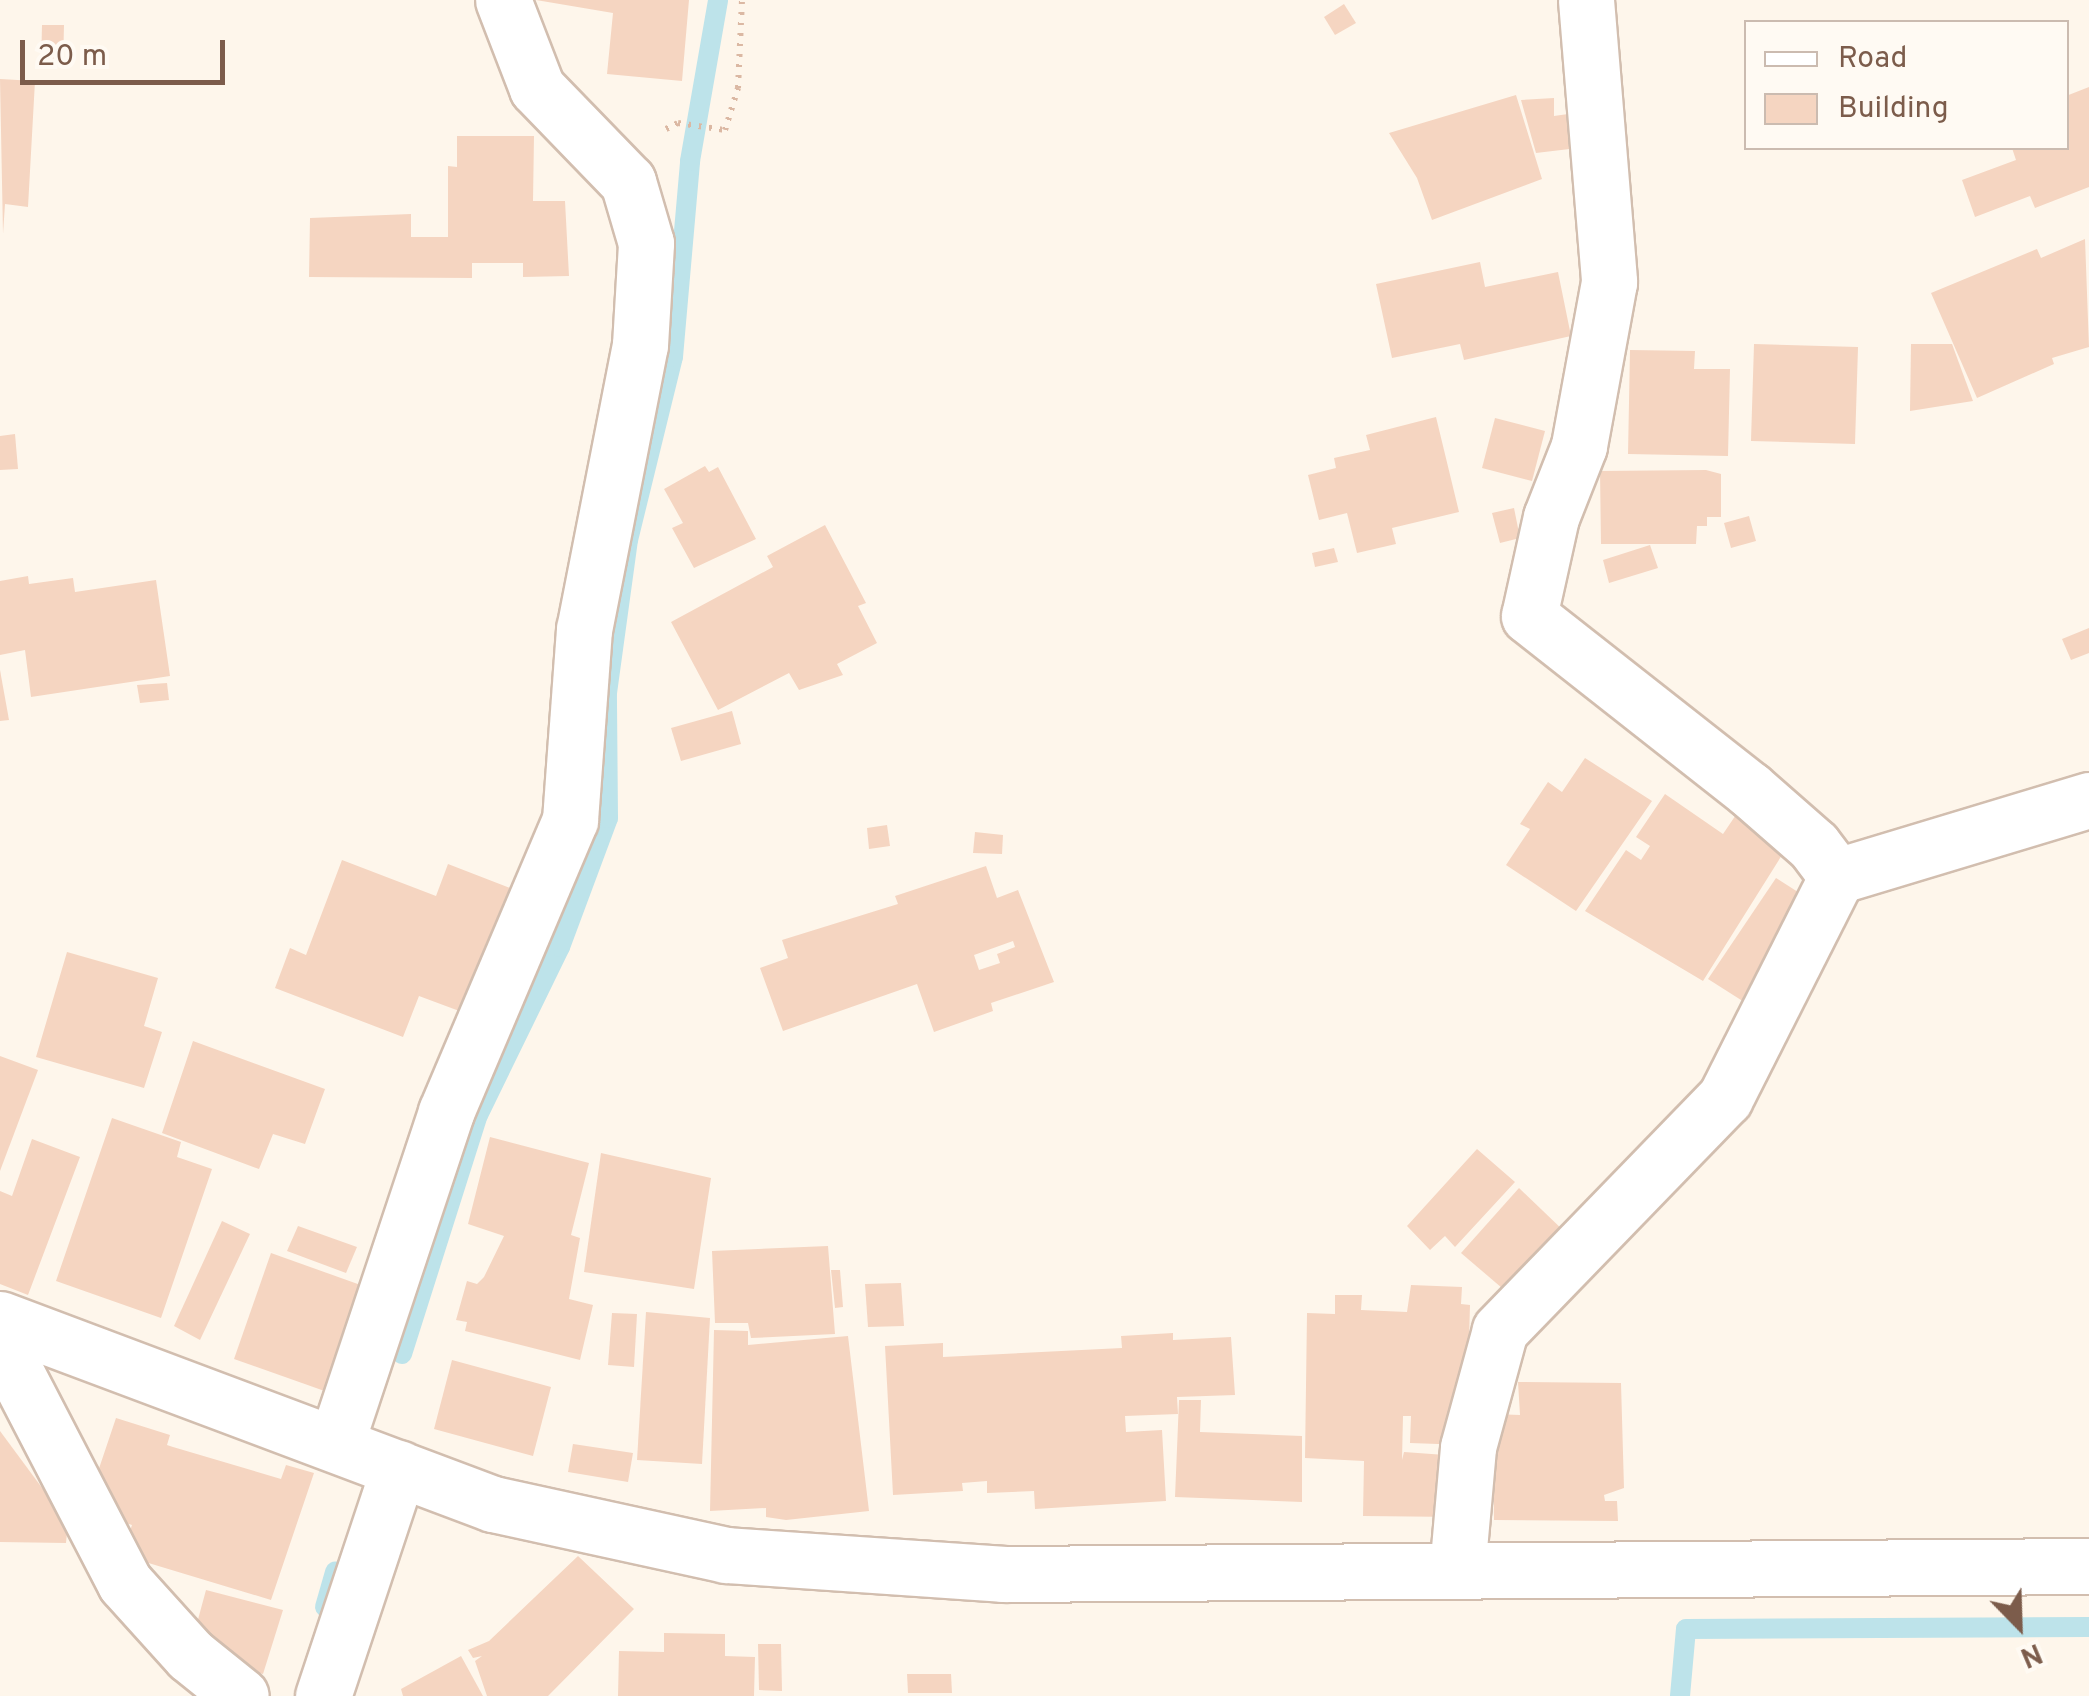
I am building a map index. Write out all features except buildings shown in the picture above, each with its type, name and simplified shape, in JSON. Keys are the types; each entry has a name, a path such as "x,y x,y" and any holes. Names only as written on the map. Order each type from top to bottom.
{"street":[{"path":"336,1444 446,1112 570,820 584,630 640,345 646,243 628,182 537,88 503,0"},
{"path":"1586,0 1609,282 1579,446 1552,517 1529,616 1750,789 1814,846 1837,876"},
{"path":"1457,1571 1468,1447 1500,1330 1725,1098 1837,876 2089,800"},
{"path":"0,1319 493,1504 726,1555 1003,1574 2089,1566"},
{"path":"0,1342 125,1584 190,1656 241,1696"},
{"path":"322,1696 400,1468"}],"path":[{"path":"687,124 726,130 738,88 742,0"}],"waterway":[{"path":"402,1354 478,1115 560,947 608,818 607,693 628,540 673,357 690,161 718,0"},
{"path":"325,1607 335,1571"},
{"path":"1680,1696 1686,1629 2089,1627"}]}
